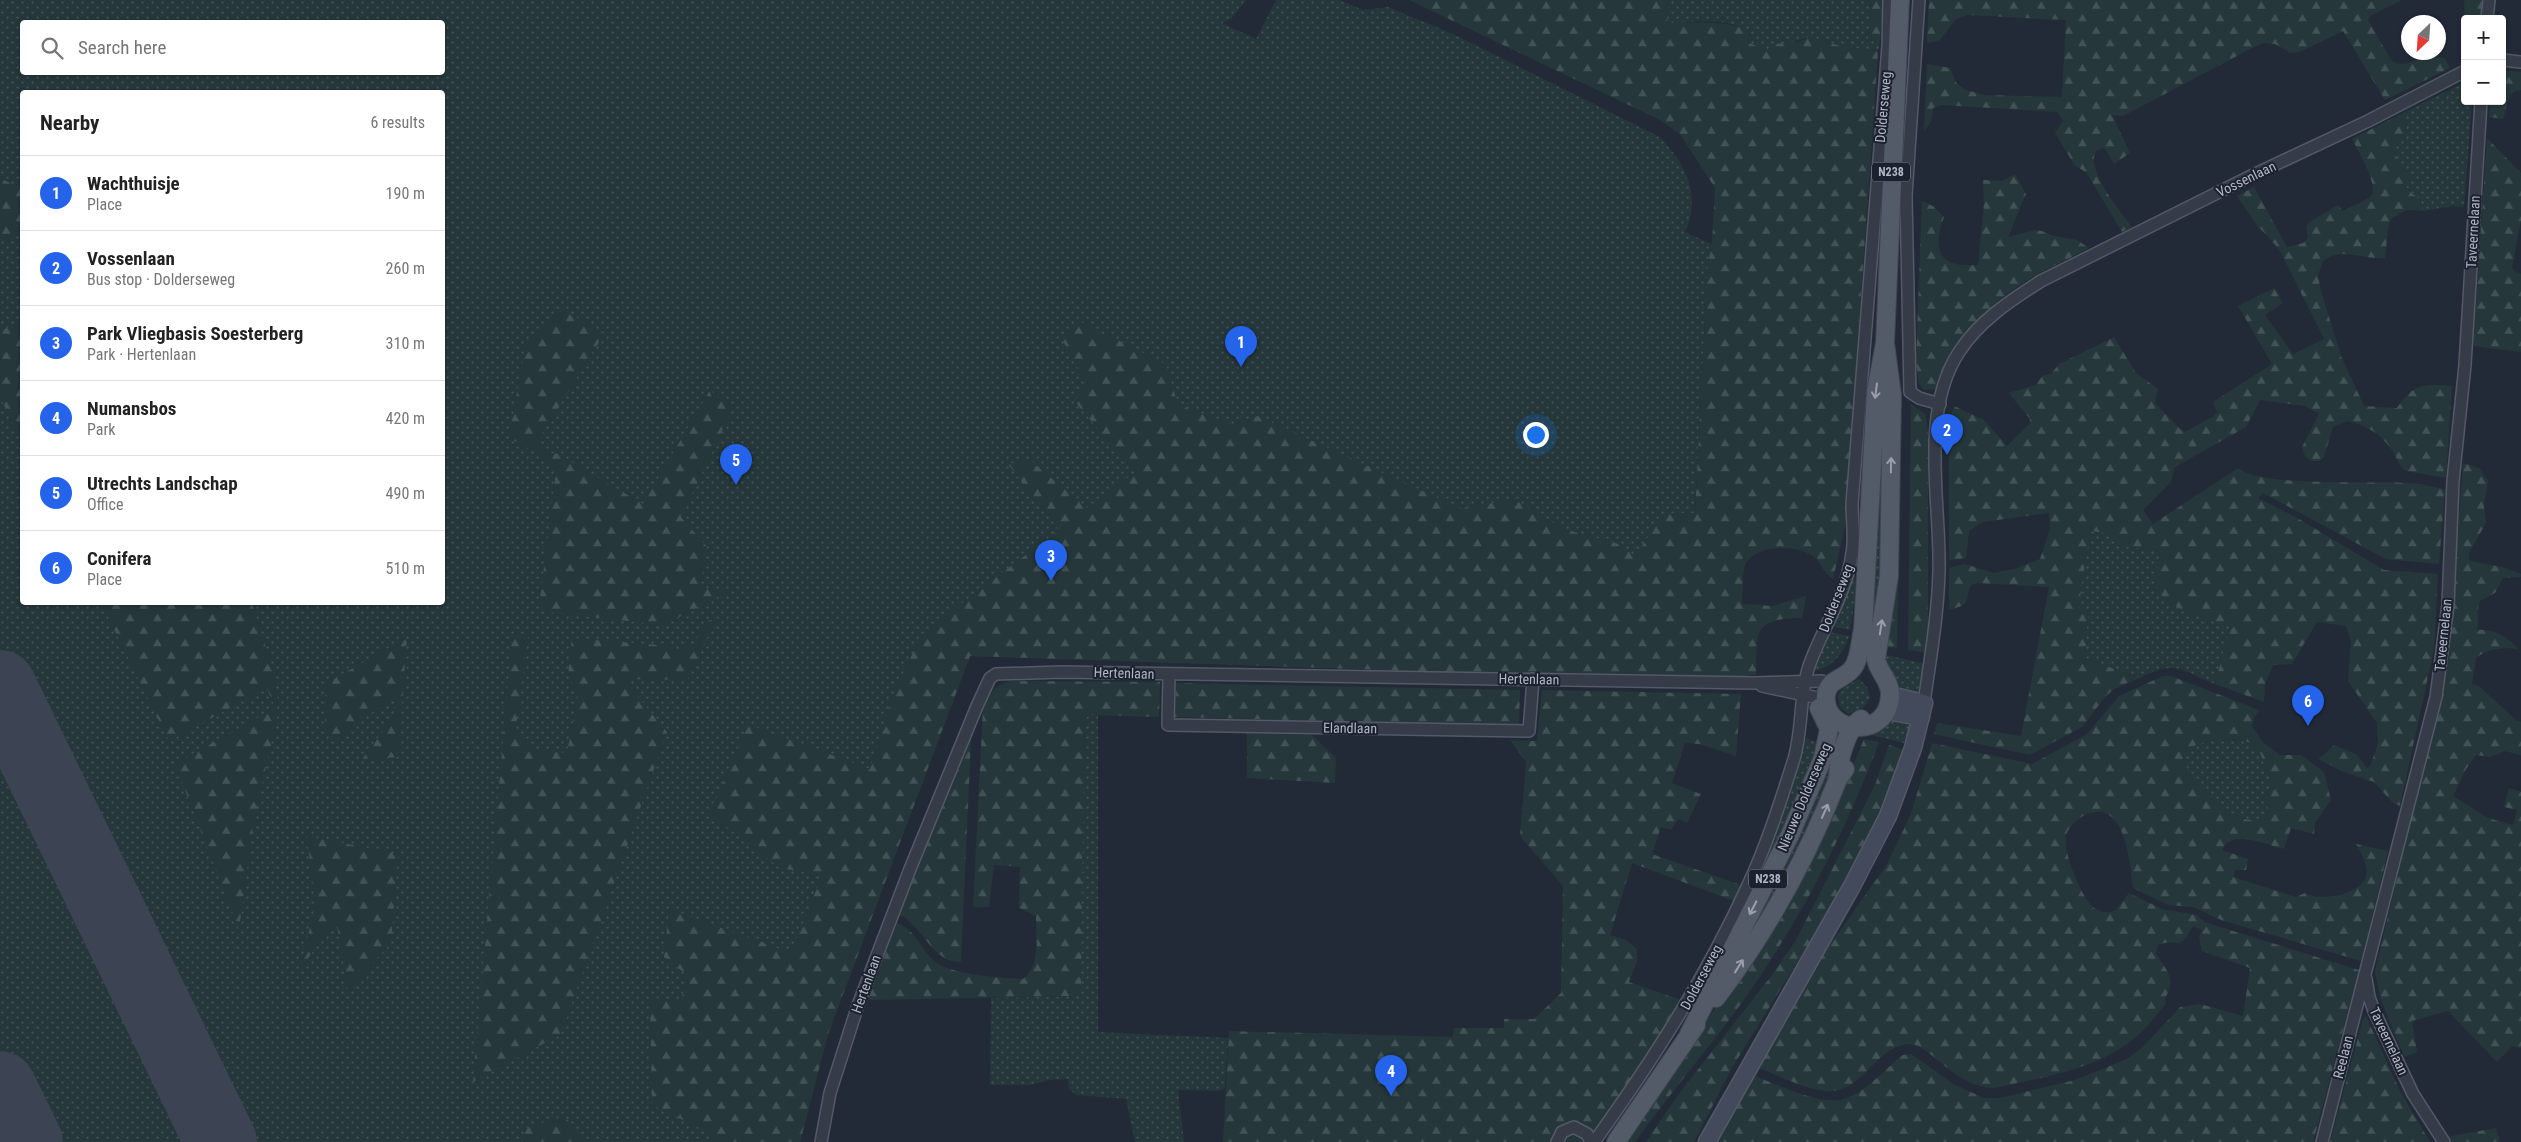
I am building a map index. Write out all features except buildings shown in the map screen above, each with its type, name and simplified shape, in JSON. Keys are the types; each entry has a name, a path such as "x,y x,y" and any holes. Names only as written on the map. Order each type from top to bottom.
{"main road":[{"name":"Dolderseweg","path":"1850,666 1862,616 1876,392 1885,343 1900,0"},
{"name":"Dolderseweg","path":"1885,343 1892,394 1889,576 1876,659 1877,667 1883,673 1886,699"},
{"path":"1707,1142 1852,886 1888,816 1913,748 1922,710 1886,699 1872,674 1850,666 1829,674 1815,690 1833,717 1844,725 1858,728 1875,723 1886,699"},
{"name":"Nieuwe Dolderseweg","path":"1689,1034 1790,835 1808,795 1828,741 1829,729 1815,690"},
{"name":"Nieuwe Dolderseweg","path":"1616,1142 1689,1034 1733,976 1786,892 1810,844 1838,778 1844,772 1858,728"}],"street":[{"name":"Dolderseweg","path":"1557,1142 1562,1132 1574,1127 1587,1134 1592,1142 1647,1068 1681,1014 1750,882 1794,757 1815,690 1852,552 1852,504 1888,46 1889,0"},
{"name":"Dolderseweg","path":"1919,0 1906,196 1910,392 1919,398 1940,404"},
{"path":"2487,15 2489,0"},
{"path":"2506,60 2521,62"},
{"name":"Vossenlaan","path":"1940,404 1951,367 1959,351 1989,318 2014,298 2050,276 2255,174 2368,121 2461,73"},
{"name":"Taveernelaan","path":"2444,1142 2413,1094 2374,1012 2369,997 2365,972 2436,697 2448,605 2453,481 2465,365 2481,105"},
{"path":"1922,710 1939,572 1936,454 1940,404"},
{"name":"Hertenlaan","path":"821,1142 830,1092 858,1005 910,869 990,678 1006,672 1533,679 1753,683 1773,689 1815,690"},
{"name":"Elandlaan","path":"1169,675 1168,725 1529,731 1533,679"},
{"name":"Reelaan","path":"2322,1142 2365,972"}],"green space":[{"path":"0,0 1246,0 1231,19 1222,23 1256,39 1276,0 1339,0 1363,10 1388,7 1453,34 1658,136 1676,156 1688,180 1691,192 1690,219 1685,232 1712,244 1708,262 1686,680 970,656 828,1034 800,1142 0,1142"},
{"path":"1409,0 1669,0 1667,23 1709,23 1740,27 1750,30 1748,42 1766,51 1772,44 1799,42 1809,37 1837,45 1878,51 1845,526 1833,579 1813,556 1797,549 1776,548 1757,553 1750,558 1744,569 1742,604 1772,606 1806,596 1802,618 1773,621 1765,625 1760,631 1756,649 1756,675 1686,680 970,656 828,1034 800,1142 709,1142 712,1134 652,1105 650,997 681,1002 687,975 664,957 669,909 791,953 822,875 780,868 710,814 748,724 870,769 894,692 920,638 950,612 1059,530 1008,464 1030,460 1087,508 1135,472 1075,402 1085,382 1061,337 1077,320 1166,364 1178,405 1233,425 1258,416 1462,509 1514,499 1564,529 1623,545 1634,558 1664,513 1695,513 1708,262 1712,244 1715,188 1680,134 1658,119"},
{"path":"1669,0 1871,0 1868,40 1880,42 1878,51 1837,45 1809,37 1766,51 1748,42 1750,33 1732,24 1721,22 1666,23"},
{"path":"1871,0 1883,0 1880,42 1868,40"},
{"path":"1929,0 2402,0 2370,16 2368,20 2391,60 2402,64 2420,60 2446,60 2450,68 2385,100 2343,31 2300,52 2291,53 2275,44 2264,43 2123,116 2112,115 2130,153 2114,164 2107,151 2103,148 2096,151 2094,159 2095,169 2105,190 2132,227 2122,232 2086,172 2075,166 2055,133 2063,121 2057,112 1941,105 1933,108 1931,122 1924,131 1927,64 1950,68 1957,84 1966,90 1985,95 2062,97 2066,20 1967,15 1956,19 1939,41 1927,43"},
{"path":"2464,0 2483,0 2482,15 2465,15"},
{"path":"2506,70 2521,72 2521,90 2516,91 2510,97 2503,119 2489,117 2490,105 2506,105"},
{"path":"2461,84 2461,105 2472,105 2464,207 2453,206 2424,211 2419,199 2406,187 2409,179 2405,171 2397,165 2395,145 2407,124 2403,113"},
{"path":"2403,113 2407,124 2395,145 2397,165 2410,175 2406,188 2419,199 2424,211 2407,210 2392,218 2388,228 2385,258 2338,254 2323,261 2318,275 2341,356 2364,406 2397,408 2409,394 2420,387 2426,385 2452,386 2446,478 2406,471 2400,466 2391,448 2381,437 2363,426 2348,421 2333,427 2324,457 2319,461 2309,460 2305,456 2302,447 2319,414 2305,406 2260,400 2246,427 2175,467 2171,482 2143,510 2153,524 2238,468 2250,474 2292,481 2412,483 2445,489 2439,564 2386,559 2263,493 2258,498 2299,519 2384,570 2438,574 2434,649 2400,806 2393,803 2374,782 2341,771 2319,759 2334,745 2356,754 2367,768 2370,766 2378,744 2377,723 2348,681 2351,641 2346,626 2317,622 2292,664 2273,665 2265,684 2264,702 2215,684 2230,626 2198,616 2175,606 2165,599 2159,591 2156,582 2160,551 2115,545 2115,534 2090,531 2078,611 2088,611 2085,658 2139,678 2114,689 2105,697 2082,727 2030,755 1934,734 1937,723 2021,736 2049,587 1977,583 1971,585 1967,601 1962,606 1949,610 1949,568 1965,564 1994,573 2014,569 2040,559 2050,529 2049,513 1983,522 1969,531 1966,558 1949,560 1949,422 1954,406 1984,420 2007,446 2029,424 2030,419 2009,393 2036,385 2043,375 2051,374 2059,364 2114,337 2136,373 2158,389 2155,403 2180,429 2185,432 2214,416 2217,412 2213,402 2272,364 2238,306 2274,288 2283,303 2265,315 2293,354 2324,339 2279,249 2256,224 2237,196 2254,187 2287,247 2303,243 2308,238 2306,227 2308,223 2338,205 2343,211 2371,196 2373,185 2363,159 2352,139"},
{"path":"2487,138 2521,173 2521,220 2512,268 2521,274 2521,352 2473,346"},
{"path":"2015,174 2026,194 2008,237 2035,230 2077,240 2089,248 2023,283 1994,305 1968,334 1940,385 1936,389 1924,390 1919,383 1916,361 1922,201 1933,206 1944,217 1938,240 1942,255 1955,264 1978,265 1984,203 1983,180 2002,181"},
{"path":"0,178 20,188 20,233 0,243"},
{"path":"561,308 604,334 537,442 540,451 558,454 643,504 710,390 732,410 681,517 707,547 700,587 727,592 664,625 548,612 539,607 556,470 537,453 509,438 525,347"},
{"path":"20,322 20,439 0,397 0,331"},
{"path":"1883,390 1881,571 1870,661 1865,660"},
{"path":"1911,404 1925,414 1928,429 1928,653 1908,650"},
{"path":"2463,463 2479,468 2488,481 2484,506 2486,523 2469,553 2470,561 2502,567 2521,574 2521,577 2503,578 2495,593 2480,601 2477,630 2489,630 2500,634 2519,650 2508,648 2496,649 2480,655 2476,658 2472,684 2479,686 2517,721 2521,722 2521,755 2505,751 2490,757 2476,755 2466,769 2453,796 2488,818 2513,825 2517,810 2504,807 2509,788 2521,792 2521,1048 2512,1046 2497,1062 2448,1011 2412,1021 2417,1052 2404,1057 2381,1000 2375,972 2449,656"},
{"path":"1900,488 1897,648 1885,647"},
{"path":"2090,531 2116,534 2116,545 2160,551 2156,582 2171,604 2230,626 2215,684 2185,671 2170,668 2151,672 2139,678 2085,658 2088,611 2077,611"},
{"path":"1855,567 1855,598 1850,630 1832,626"},
{"path":"102,605 253,605 274,674 279,709 253,825 239,930 175,764 275,708 267,688 169,741"},
{"path":"717,618 687,680 623,679 667,732 561,1034 473,1082 512,637 528,636 515,734 534,750 567,753 578,695 568,675 572,638 659,645 670,640 674,652 693,644 708,621"},
{"path":"1829,632 1849,636 1844,648 1832,663 1814,671"},
{"path":"407,638 398,757 362,760 395,714 394,696 337,739 325,733 326,683"},
{"path":"1883,654 1924,664 1920,691 1901,693 1893,684"},
{"path":"2163,676 2171,676 2259,710 2252,726 2263,742 2279,755 2301,755 2324,772 2331,800 2315,823 2314,834 2291,828 2284,849 2241,839 2227,843 2222,850 2248,859 2246,870 2235,870 2233,877 2296,897 2305,893 2318,897 2332,896 2346,893 2359,887 2366,877 2365,864 2356,844 2388,851 2361,961 2221,920 2193,907 2168,905 2133,888 2124,836 2118,824 2110,816 2100,812 2087,814 2069,828 2066,835 2067,851 2074,874 2084,895 2094,908 2107,912 2116,910 2129,893 2162,909 2196,915 2205,922 2359,970 2313,1142 1715,1142 1748,1073 1810,1097 1834,1101 1852,1096 1875,1080 1903,1055 1911,1054 1955,1085 1984,1098 2000,1098 2075,1080 2127,1059 2144,1046 2180,1007 2200,1004 2243,1016 2250,968 2202,951 2199,938 2202,930 2193,926 2181,942 2158,945 2156,954 2167,970 2170,986 2165,998 2166,1003 2152,1021 2136,1037 2120,1049 2103,1058 2068,1071 1994,1088 1980,1086 1956,1074 1927,1051 1911,1044 1899,1046 1889,1051 1851,1084 1841,1089 1829,1091 1792,1082 1756,1067 1822,956 1886,866 1911,814 1932,743 2032,764 2087,734 2119,696","holes":["2240,740 2255,746 2259,750 2272,780 2267,796 2269,812 2266,819 2255,821 2242,818 2229,811 2204,791 2194,780 2187,768 2184,757 2196,745 2209,741"]},
{"path":"1859,679 1867,687 1870,698 1865,706 1848,714 1840,707 1838,695 1843,688"},
{"path":"1011,681 1160,682 1159,717 1089,715 1084,720 1081,996 868,1000 897,923 912,933 931,958 938,964 960,972 1023,979 1033,966 1037,942 1036,916 1019,908 1020,867 994,865 989,907 973,907 983,707 994,690 1001,684"},
{"path":"1176,683 1520,690 1519,726 1175,717"},
{"path":"1542,690 1741,694 1736,756 1699,744 1685,743 1672,783 1701,794 1687,823 1678,819 1671,830 1661,827 1652,854 1741,885 1734,901 1632,863 1610,935 1626,940 1637,949 1637,961 1629,982 1681,1000 1645,1062 1593,1142 1223,1142 1229,1031 1453,1037 1454,1028 1504,1028 1504,1019 1534,1019 1561,993 1563,886 1520,836 1526,762 1510,740 1537,741"},
{"path":"1089,715 1098,715 1098,1032 1228,1038 1225,1089 1219,1091 1178,1090 1184,1142 1135,1142 1126,1099 1076,1095 1069,1089 1068,1079 1049,1080 1030,1085 990,1085 991,998 1080,996 1084,720"},
{"path":"1899,718 1909,725 1908,744 1868,734 1882,723"},
{"path":"1834,728 1846,733 1792,868 1749,936 1799,826"},
{"path":"1247,733 1312,735 1336,758 1335,783 1247,778"},
{"path":"1806,738 1822,744 1798,802 1746,904 1789,797"},
{"path":"971,739 961,962 951,961 935,951 915,927 899,914"},
{"path":"1864,739 1879,742 1838,839 1806,902 1788,932 1750,991 1635,1142 1620,1142 1758,948 1842,792"},
{"path":"2228,739 2249,743 2259,750 2272,780 2267,796 2269,812 2266,819 2255,821 2242,818 2228,811 2204,791 2194,780 2187,768 2183,757 2190,748 2209,741"},
{"path":"1889,745 1905,750 1879,814 1816,932 1733,1066 1694,1142 1646,1142 1678,1095 1772,975 1796,940 1875,785"},
{"path":"307,836 398,854 391,943 348,991 336,920 300,969 315,906"},
{"path":"2366,1016 2400,1091 2430,1142 2330,1142 2363,1019"},
{"path":"564,1116 588,1142 523,1142 526,1128"},
{"path":"2496,1128 2500,1142 2449,1142 2446,1137"}],"runway":[{"path":"0,686 221,1142"},
{"path":"0,1087 27,1142"}],"place":[{"name":"Wachthuisje","path":"1241,367"},
{"name":"Vossenlaan","path":"1947,455"},
{"name":"Utrechts Landschap","path":"736,485"},
{"name":"Park Vliegbasis Soesterberg","path":"1051,581"},
{"name":"Conifera","path":"2308,726"},
{"name":"Numansbos","path":"1391,1096"}]}
